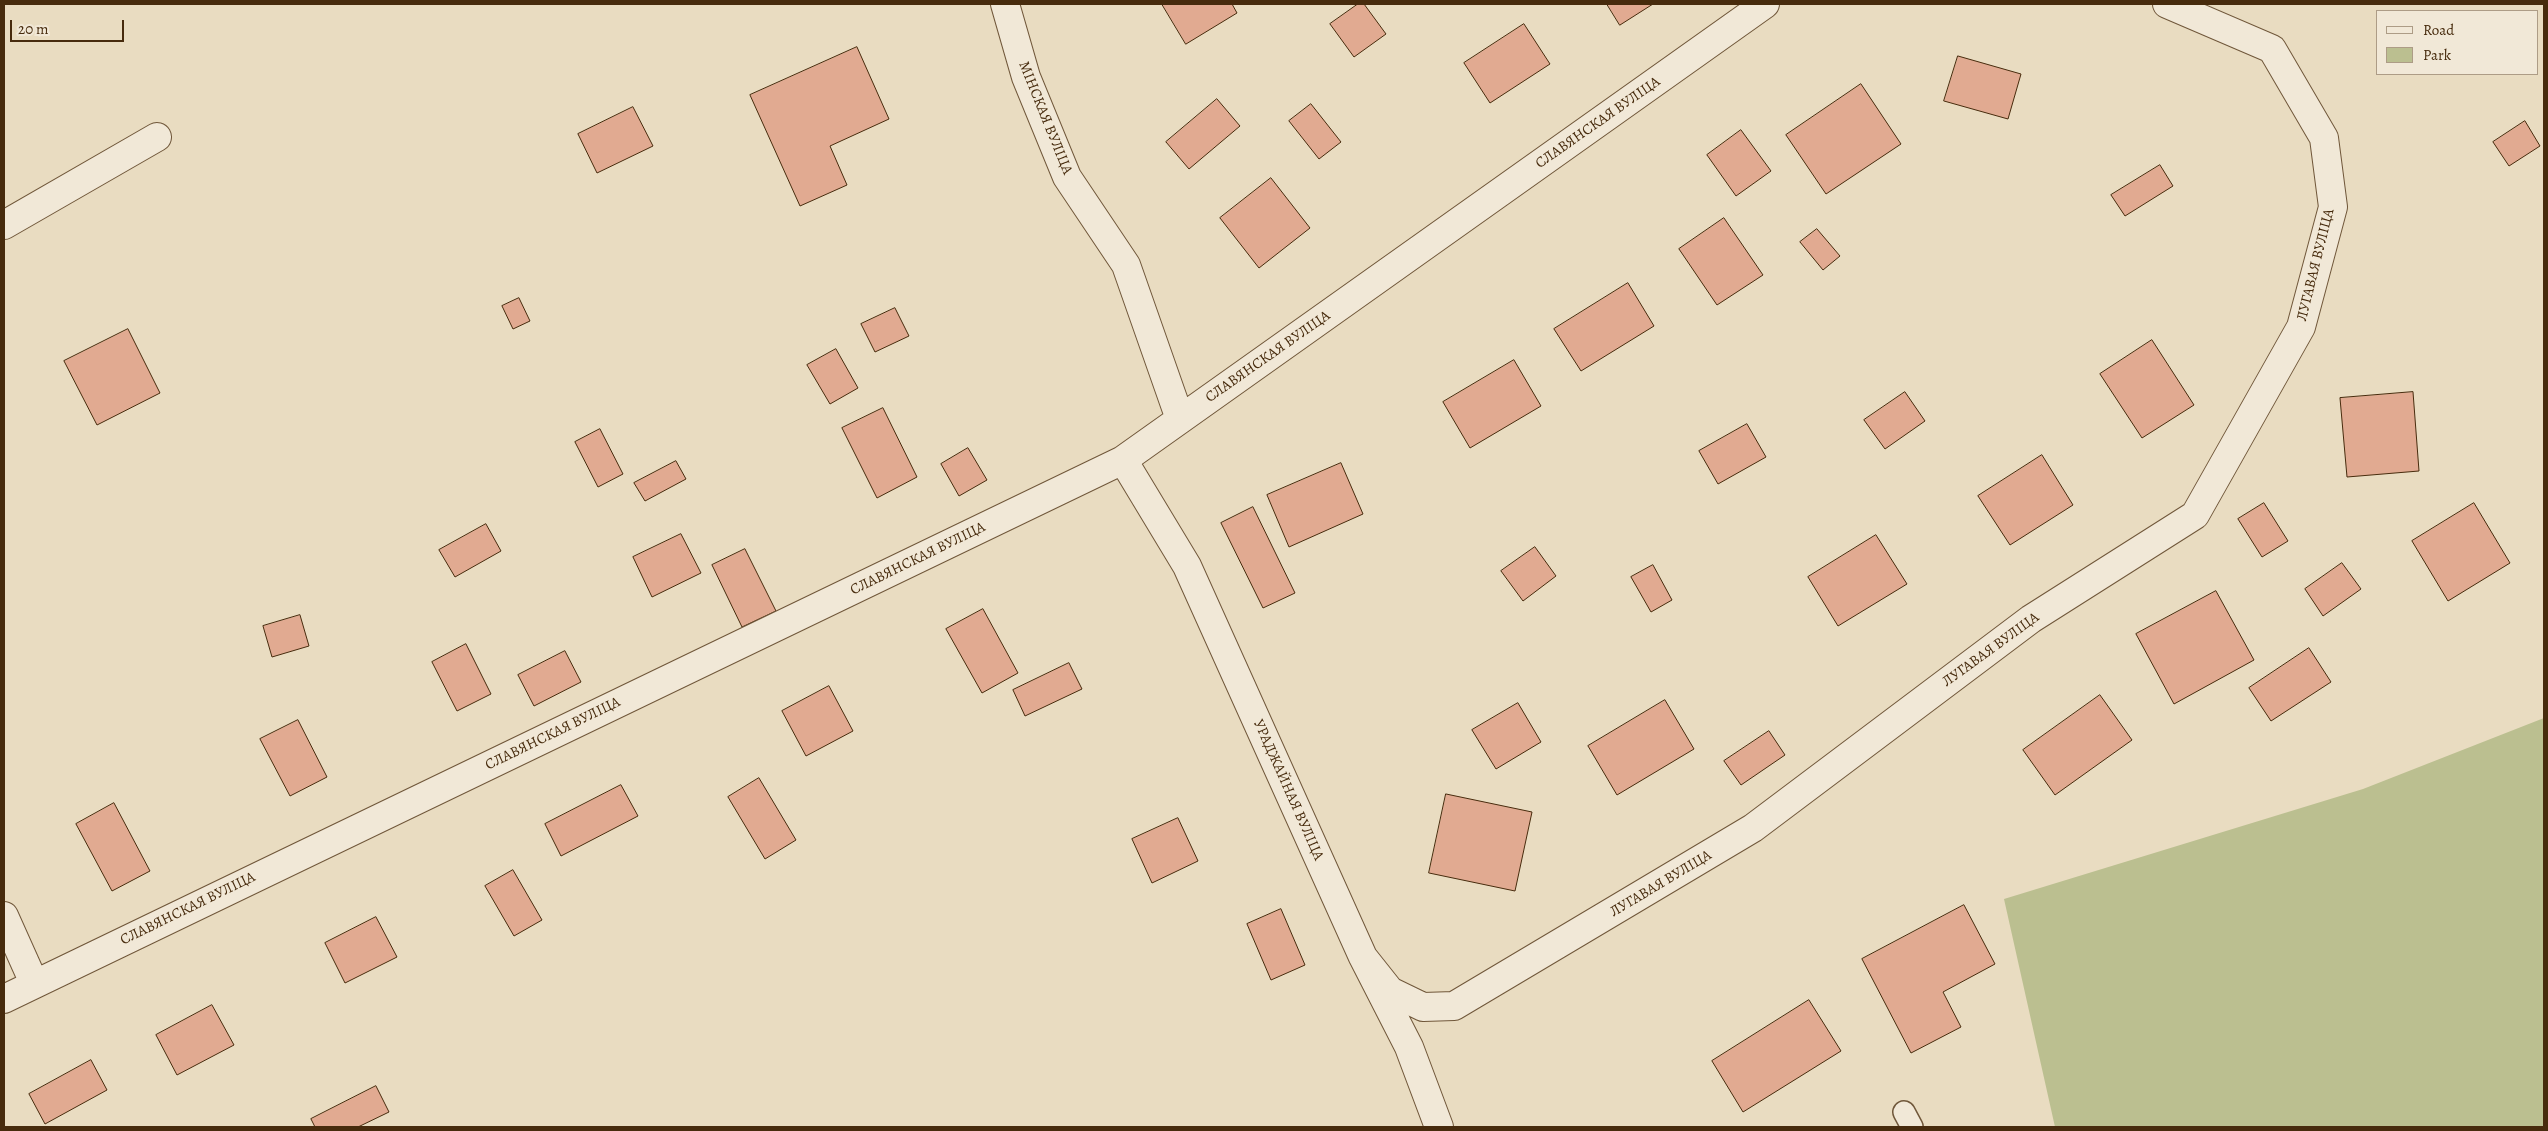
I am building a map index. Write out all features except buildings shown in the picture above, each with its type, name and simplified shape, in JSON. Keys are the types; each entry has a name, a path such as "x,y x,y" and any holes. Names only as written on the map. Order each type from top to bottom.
{"street":[{"name":"МІНСКАЯ ВУЛІЦА","path":"1005,4 1026,77 1067,177 1126,264 1180,419"},
{"name":"СЛАВЯНСКАЯ ВУЛІЦА","path":"4,999 1123,460 1764,4"},
{"name":"ЛУГАВАЯ ВУЛІЦА","path":"1363,957 1390,991 1423,1007 1454,1006 1753,828 2031,619 2195,515 2301,326 2333,208 2324,138 2272,49 2167,4"},
{"path":"4,225 157,138"},
{"name":"УРАДЖАЙНАЯ ВУЛІЦА","path":"1123,460 1186,566 1363,957 1409,1047 1439,1127"},
{"path":"4,916 34,983"}],"green space":[{"path":"2544,718 2544,1127 2055,1127 2004,899 2363,789"}]}
